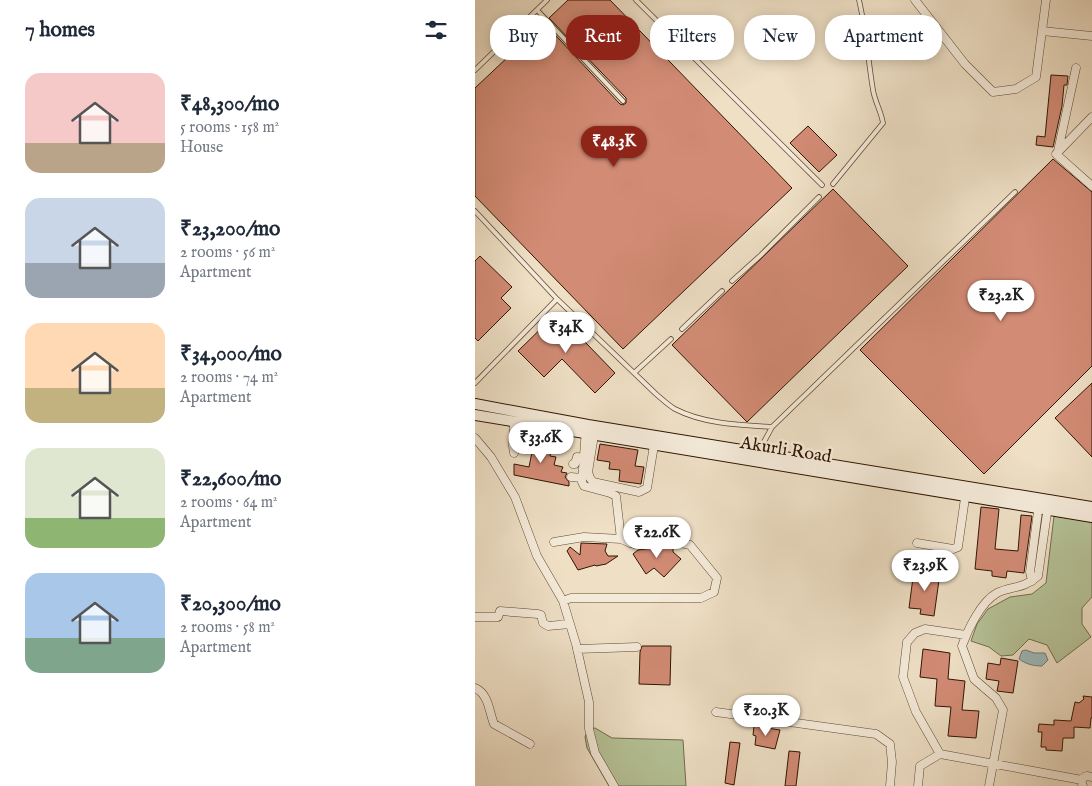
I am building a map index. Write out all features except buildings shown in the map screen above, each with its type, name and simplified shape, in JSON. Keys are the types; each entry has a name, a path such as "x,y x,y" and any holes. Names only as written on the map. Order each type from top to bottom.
{"street":[{"path":"915,0 965,64 993,92 1017,89 1036,77 1047,0"},
{"path":"1042,31 1092,36"},
{"path":"1059,151 1075,68"},
{"path":"1092,117 1055,154 1092,186"},
{"name":"Akurli Road","path":"475,404 512,421 655,440 967,490 1044,503 1092,516"},
{"name":"Akurli Road","path":"475,415 553,428 589,431"},
{"path":"512,421 514,453"},
{"path":"589,431 588,472 593,482 639,492 647,488 655,440"},
{"path":"589,431 583,458 582,482 585,486 616,496 621,539"},
{"path":"475,438 491,458 515,497 537,556 563,601 577,649 589,702 589,729 595,753 614,786"},
{"path":"573,464 575,464 577,458 583,458"},
{"path":"571,477 582,478"},
{"path":"917,543 953,549 958,547 967,490"},
{"path":"989,786 1003,710 996,698 974,679 962,646 966,635 982,607 997,593 1032,581 1039,574 1044,503 1092,506"},
{"path":"554,542 584,538 621,539 640,545 667,540 690,545 717,578 713,592 701,598 571,598 563,601"},
{"path":"475,617 495,618 498,617 500,611 538,614 541,616 543,623 548,626 570,624"},
{"path":"940,754 916,712 903,677 907,642 915,633 925,629 966,635"},
{"path":"577,649 637,647"},
{"path":"475,688 483,693 494,724 530,744"},
{"path":"716,712 876,734 890,744 892,762 890,786"},
{"path":"918,786 920,766 940,754 1083,783 1087,776 1092,777"}],"lane":[{"path":"475,70 547,0"},
{"path":"636,0 822,185"},
{"path":"833,184 883,123 882,114 875,103 866,27 859,0"},
{"path":"537,10 623,101"},
{"path":"757,457 772,427 1015,192"},
{"path":"732,281 819,197"},
{"path":"475,211 557,299 673,408 684,413 720,422 772,427"},
{"path":"682,329 721,291"},
{"path":"475,384 557,299"},
{"path":"634,373 671,339"}],"green space":[{"path":"1054,516 1092,522 1092,597 1082,608 1082,624 1091,637 1057,663 1047,645 1029,639 1013,655 1001,656 989,647 971,641 977,624 988,609 1010,597 1032,594 1046,583"},
{"path":"595,728 612,738 683,740 686,786 609,786 587,748 585,737 588,729"}],"water":[{"path":"1026,650 1034,653 1045,653 1048,660 1042,666 1024,662 1019,659 1022,651"}]}
